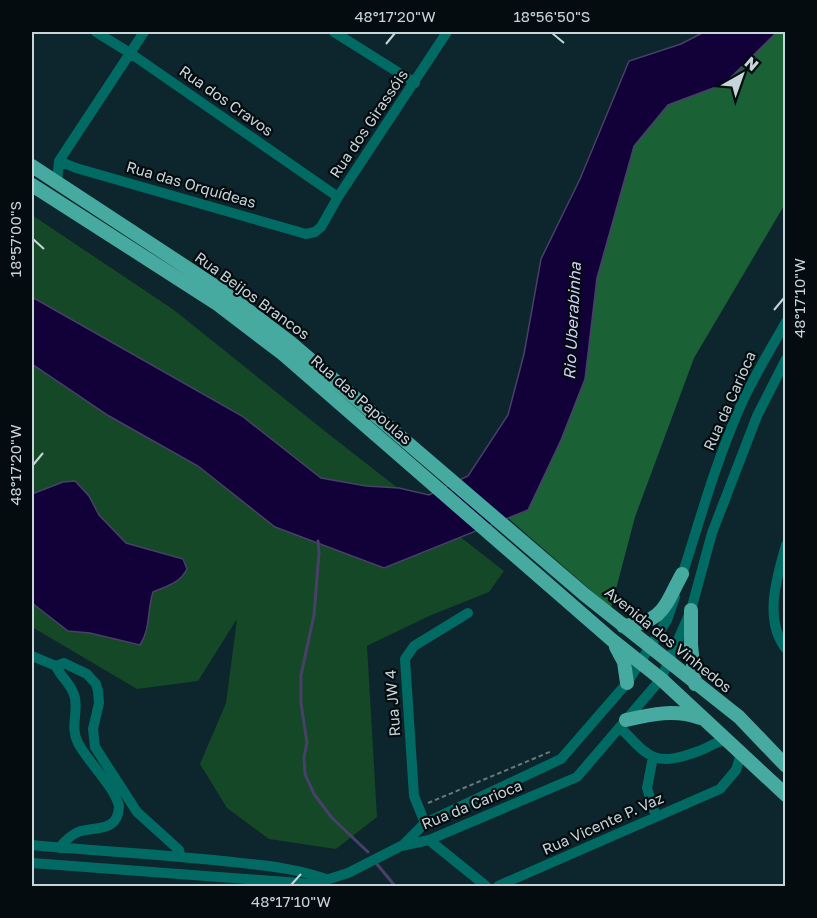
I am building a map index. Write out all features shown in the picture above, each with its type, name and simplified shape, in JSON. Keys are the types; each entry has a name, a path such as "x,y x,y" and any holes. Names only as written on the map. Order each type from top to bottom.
{"main road":[{"name":"Rua Beijos Brancos","path":"32,166 224,292 291,343 525,543"},
{"name":"Rua das Papoulas","path":"32,185 216,303 283,354 612,640"},
{"name":"Avenida dos Vinhedos","path":"525,543 622,626 651,646 695,684 739,717 786,766"},
{"path":"622,626 643,624 652,619 663,609 682,574"},
{"path":"691,610 691,645 695,684"},
{"path":"612,640 661,679 786,795"},
{"path":"612,640 624,662 627,683"},
{"path":"623,724 656,713 684,712 704,720"}],"street":[{"name":"Rua dos Cravos","path":"96,32 130,53 338,197"},
{"path":"57,182 59,161 144,32"},
{"path":"334,32 415,83"},
{"name":"Rua dos Girassóis","path":"315,232 447,32"},
{"name":"Rua das Orquídeas","path":"59,161 76,168 306,234 315,232"},
{"name":"Rua da Carioca","path":"399,847 423,820 539,771 561,759 627,683 667,620 729,434 755,377 786,322"},
{"name":"Rua da Carioca","path":"399,847 429,840 577,777 661,679 691,610 712,533 724,501 757,417 786,358"},
{"path":"786,545 775,585 774,623 781,643 786,649"},
{"name":"Rua JW 4","path":"423,820 414,796 405,659 414,646 468,613"},
{"path":"32,656 56,666 64,663 82,670 96,684 99,702 93,722 95,747 118,802 119,810 116,819 105,827 77,832 59,848"},
{"path":"56,666 59,674 69,683 74,694 75,737 137,812 179,850 181,857"},
{"path":"623,724 639,747 657,760 668,760 699,751 725,740"},
{"name":"Rua Vicente P. Vaz","path":"498,886 720,789 736,770 741,754"},
{"path":"653,757 647,788 656,817"},
{"path":"539,771 541,782 551,789"},
{"path":"505,786 515,792 516,803"},
{"path":"429,840 486,886"},
{"path":"32,845 276,867 326,879"},
{"path":"32,864 313,884 348,873 399,847"}],"path":[{"path":"423,820 428,801 557,748"}],"green space":[{"path":"777,32 785,32 785,204 694,358 635,517 611,608 508,518 528,510 561,440 585,379 597,278 634,146 668,105 724,84"},
{"path":"32,215 174,310 504,571 489,592 429,616 367,646 377,817 336,849 269,839 227,808 200,764 226,703 237,619 198,681 137,689 32,627"}],"water":[{"name":"Rio Uberabinha","path":"704,32 777,32 724,84 668,105 634,146 597,278 585,379 561,440 528,510 384,568 275,527 198,466 109,416 32,364 32,297 242,416 321,478 366,486 399,488 429,495 468,476 508,415 524,354 541,259 580,179 629,61 681,44"},
{"path":"75,481 89,496 99,515 126,543 183,559 187,569 177,581 153,592 146,632 140,645 90,633 68,631 32,603 32,494 63,482"}],"waterway":[{"path":"318,541 314,615 301,675 301,703 307,743 304,757 305,774 314,794 332,818 368,852"},
{"path":"376,863 395,886"}]}
